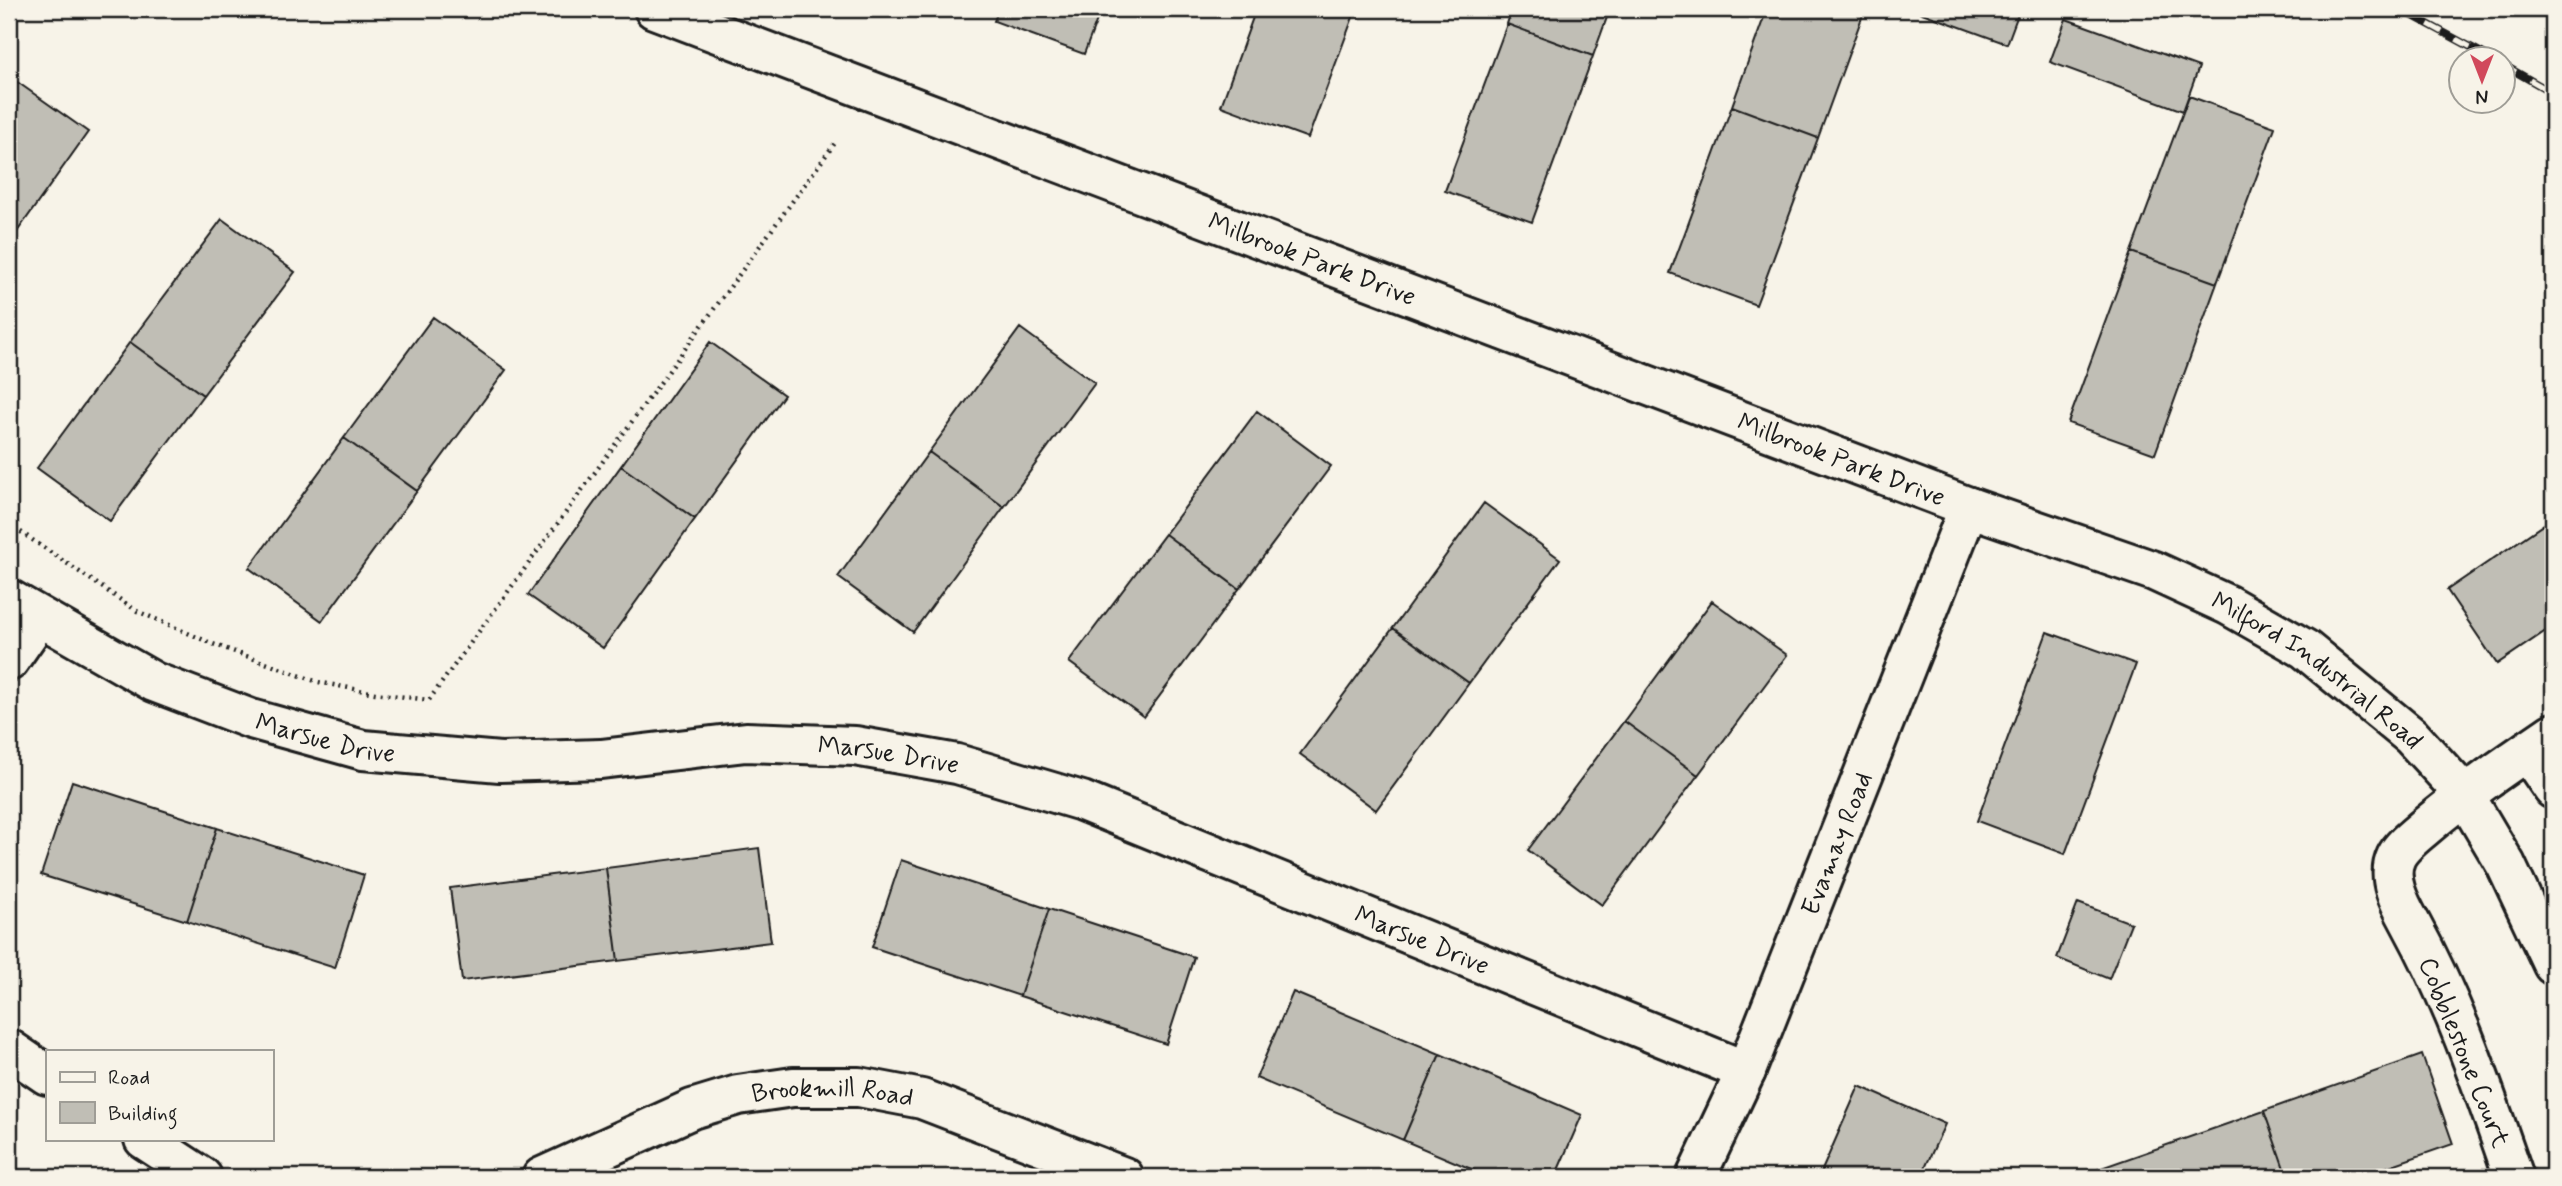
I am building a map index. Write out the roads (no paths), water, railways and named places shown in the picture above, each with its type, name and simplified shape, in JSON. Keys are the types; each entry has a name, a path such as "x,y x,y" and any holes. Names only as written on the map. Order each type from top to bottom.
{"street":[{"name":"Milbrook Park Drive","path":"654,9 1969,507"},
{"name":"Milford Industrial Road","path":"1969,507 2154,571 2228,605 2294,643 2357,690 2411,736 2464,794 2506,865 2553,965"},
{"name":"Evamay Road","path":"1696,1177 1746,1071 1969,507"},
{"name":"Marsue Drive","path":"24,609 155,682 251,719 363,750 500,762 601,759 746,742 855,746 957,764 1082,801 1746,1071"},
{"path":"9,661 24,609"},
{"name":"Cobblestone Court","path":"2514,1177 2453,1006 2406,915 2392,874 2396,856 2416,835 2464,794 2540,742"},
{"path":"2540,742 2553,789"},
{"path":"9,1049 46,1074"},
{"name":"Brookmill Road","path":"542,1177 692,1109 738,1095 793,1087 859,1087 922,1099 1056,1164 1124,1177"},
{"path":"146,1140 202,1177"}],"railway":[{"path":"2400,9 2469,46"},
{"path":"2516,72 2553,93"}]}
